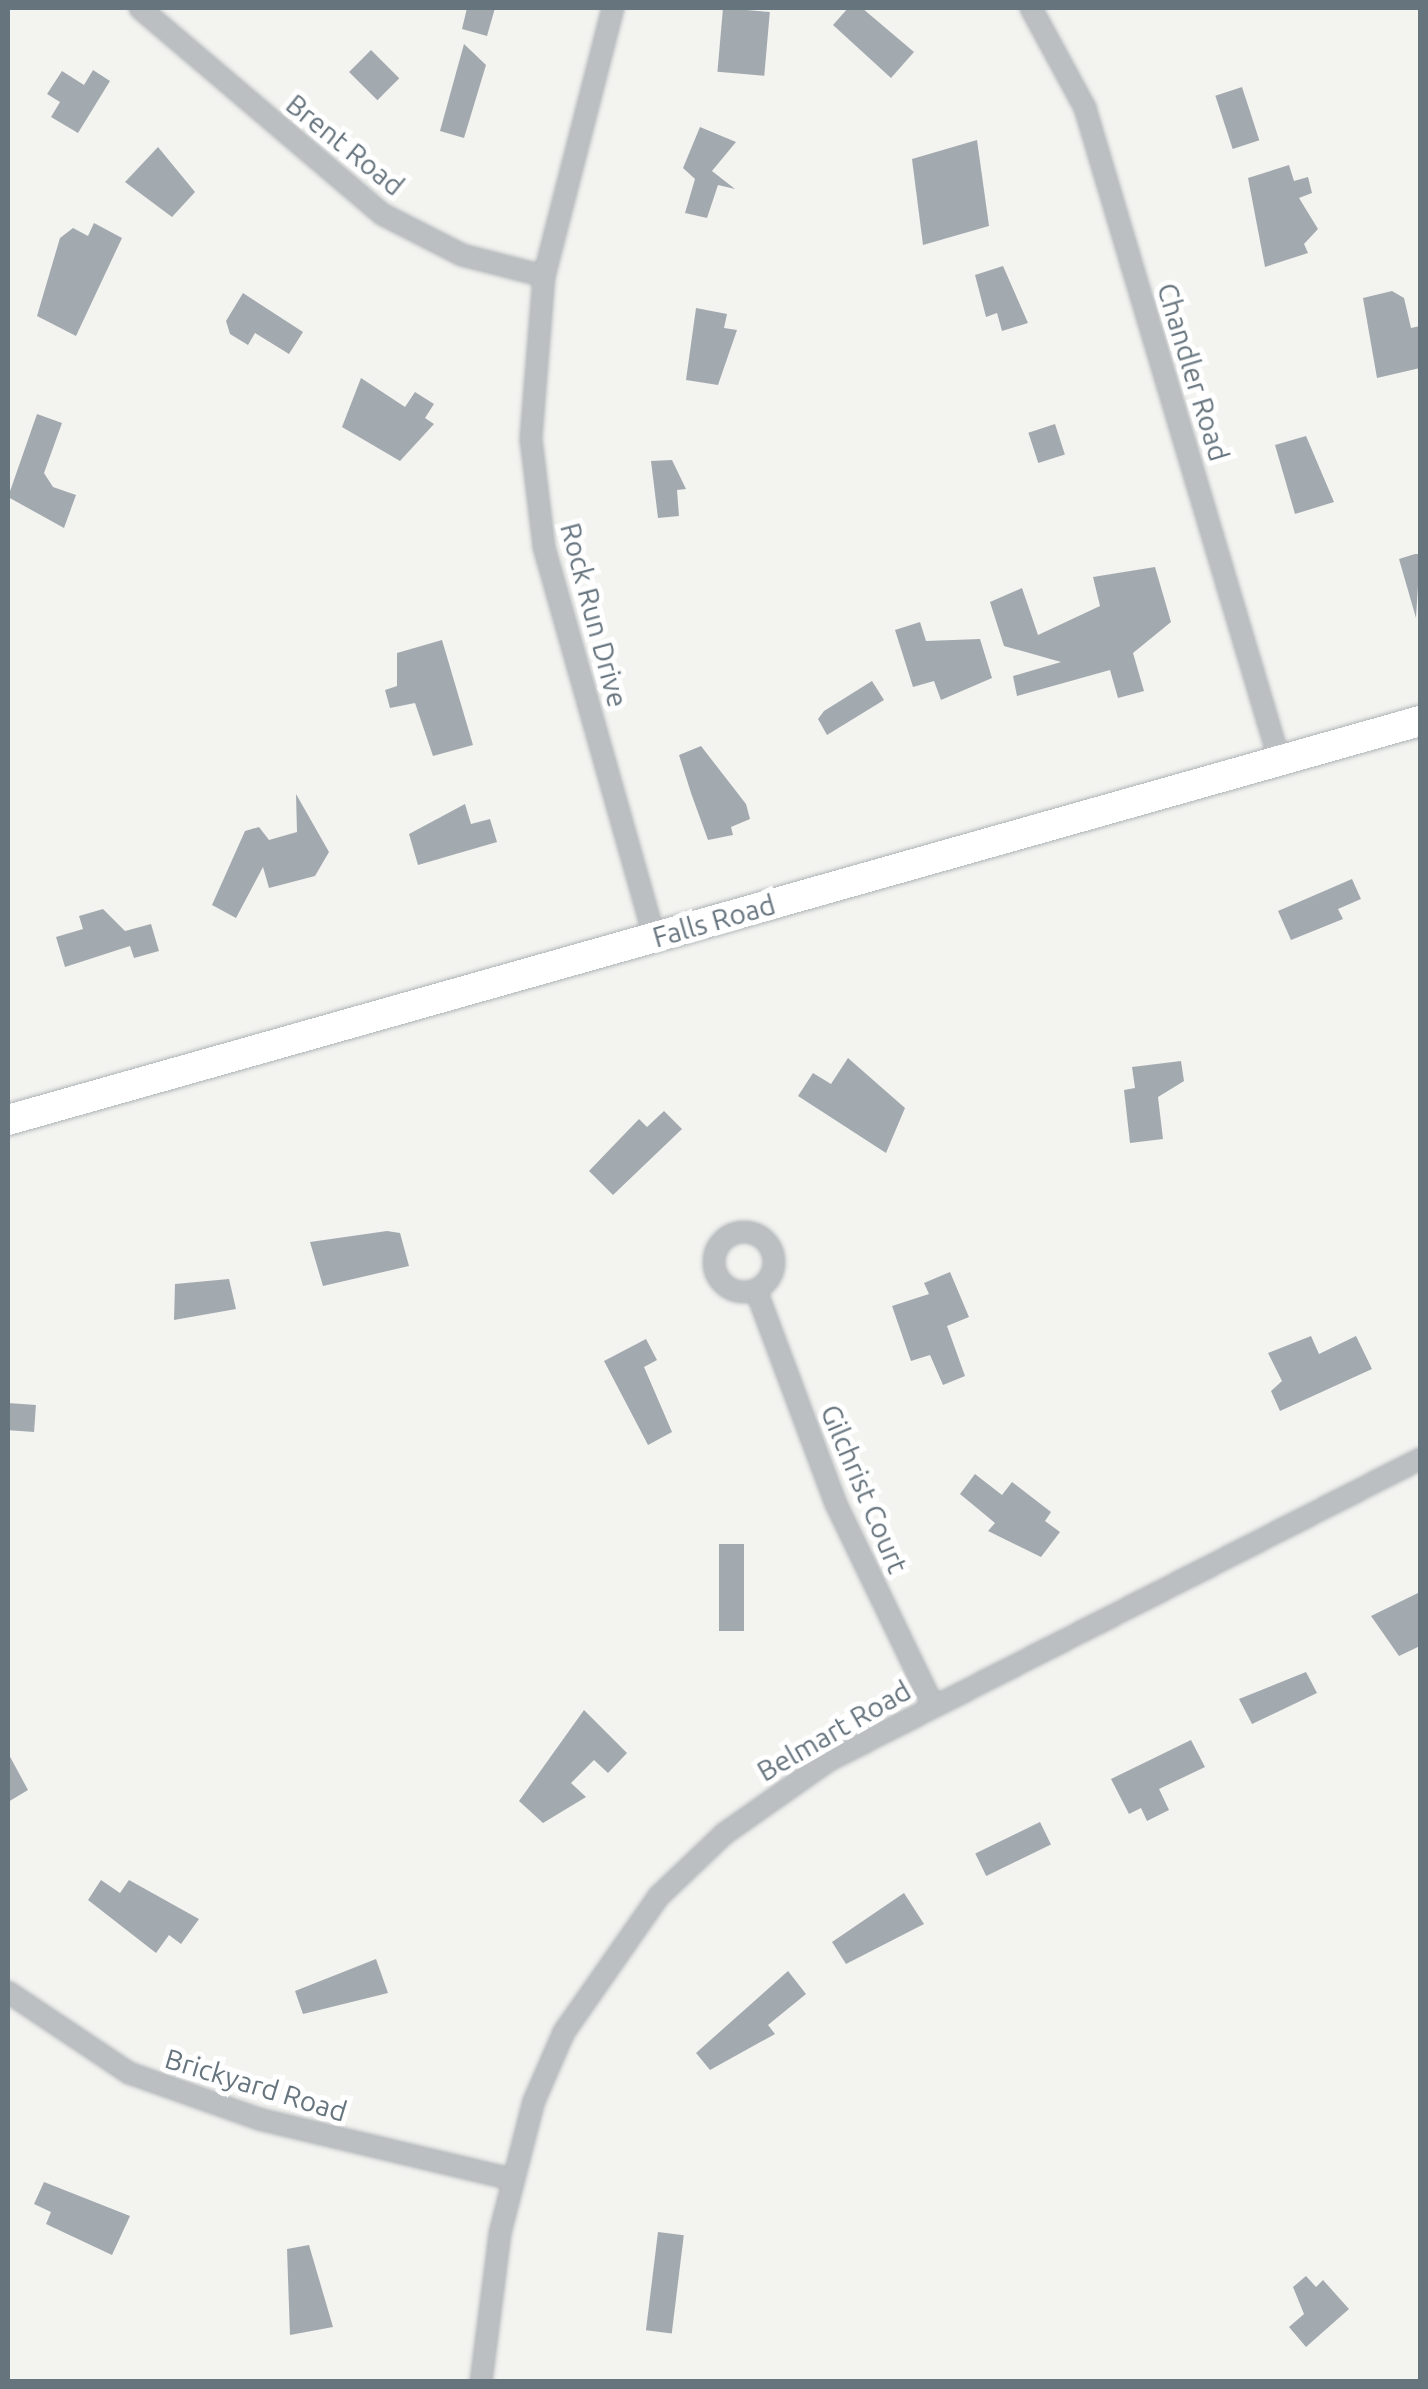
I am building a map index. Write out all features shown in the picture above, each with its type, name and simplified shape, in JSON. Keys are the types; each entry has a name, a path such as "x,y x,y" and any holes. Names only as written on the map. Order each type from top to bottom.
{"main road":[{"name":"Falls Road","path":"8,1120 1420,721"}],"street":[{"name":"Brent Road","path":"140,8 382,214 462,255 544,276"},
{"name":"Rock Run Drive","path":"613,8 544,276 531,384 544,547 655,938"},
{"name":"Chandler Road","path":"1031,8 1085,108 1280,762"},
{"name":"Gilchrist Court","path":"756,1290 836,1504 934,1706"},
{"name":"Belmart Road","path":"481,2382 511,2179 564,2032 659,1896 776,1793 934,1706 1420,1459"},
{"name":"Brickyard Road","path":"8,1992 129,2073 260,2119 511,2179"}],"building":[{"path":"467,8 495,8 487,36 462,29"},
{"path":"723,8 770,12 764,76 717,72"},
{"path":"848,8 862,8 914,52 891,78 833,25"},
{"path":"464,44 486,65 464,138 440,131"},
{"path":"371,50 399,78 377,100 349,72"},
{"path":"93,70 110,81 78,133 51,117 60,102 47,94 62,71 84,85"},
{"path":"1242,87 1259,140 1233,149 1215,96"},
{"path":"700,127 736,142 712,171 735,189 718,185 707,218 685,213 695,179 683,168"},
{"path":"977,140 989,226 923,245 912,159"},
{"path":"158,147 195,192 172,217 125,182"},
{"path":"1289,165 1294,181 1308,177 1312,193 1299,198 1318,229 1304,244 1308,253 1265,267 1248,178"},
{"path":"94,223 122,238 76,336 37,316 60,238 73,228 88,236"},
{"path":"1003,266 1028,323 1002,331 997,313 986,317 975,275"},
{"path":"1392,291 1404,298 1411,328 1420,326 1420,368 1377,378 1363,298"},
{"path":"243,293 303,332 289,354 255,333 248,345 230,334 226,321"},
{"path":"696,308 727,314 724,328 737,330 718,385 686,380"},
{"path":"361,378 405,407 415,392 434,404 425,418 434,424 400,461 342,427"},
{"path":"37,414 62,423 44,473 53,487 76,495 64,528 8,497"},
{"path":"1055,424 1065,454 1038,463 1028,433"},
{"path":"1306,436 1334,502 1295,514 1275,445"},
{"path":"672,460 686,489 677,490 679,516 658,518 651,461"},
{"path":"1420,554 1416,618 1399,559"},
{"path":"1155,567 1171,622 1133,653 1144,691 1118,698 1110,670 1017,696 1013,676 1061,662 1004,646 990,602 1022,588 1038,635 1100,606 1093,577"},
{"path":"920,622 926,641 980,639 992,678 941,700 934,681 913,687 895,630"},
{"path":"442,640 473,745 433,756 415,703 390,708 385,690 397,686 397,653"},
{"path":"872,681 884,700 827,735 818,719 824,711"},
{"path":"701,746 746,804 750,819 731,827 733,835 708,840 691,793 679,755"},
{"path":"296,794 329,852 315,876 269,888 263,867 236,918 212,905 245,831 259,827 269,840 297,832"},
{"path":"465,804 471,824 490,819 497,842 418,865 409,834"},
{"path":"1352,879 1361,899 1338,909 1343,919 1291,940 1278,911"},
{"path":"103,909 125,931 151,924 159,951 134,958 130,946 65,967 56,937 83,929 79,916"},
{"path":"848,1058 905,1108 886,1153 798,1096 813,1073 831,1084"},
{"path":"1181,1061 1184,1081 1158,1097 1163,1139 1130,1143 1124,1090 1135,1088 1132,1067"},
{"path":"664,1111 682,1129 613,1195 589,1171 639,1119 647,1127"},
{"path":"387,1231 400,1233 409,1266 323,1286 310,1242"},
{"path":"950,1272 969,1317 947,1326 965,1376 943,1385 930,1355 911,1361 892,1306 929,1294 924,1283"},
{"path":"229,1279 236,1309 174,1320 175,1284"},
{"path":"1311,1336 1319,1354 1356,1336 1372,1369 1280,1411 1271,1391 1282,1381 1268,1353"},
{"path":"646,1339 657,1360 644,1367 672,1432 648,1445 604,1361"},
{"path":"8,1403 36,1405 34,1432 8,1430"},
{"path":"975,1474 1002,1495 1012,1482 1051,1512 1045,1521 1060,1532 1041,1557 988,1531 995,1523 960,1494"},
{"path":"719,1544 744,1544 744,1631 719,1631"},
{"path":"1420,1592 1420,1646 1399,1656 1371,1616"},
{"path":"1306,1672 1317,1693 1252,1724 1239,1699"},
{"path":"584,1710 627,1753 608,1773 594,1760 571,1783 586,1797 543,1823 519,1801"},
{"path":"1191,1740 1205,1767 1159,1789 1169,1810 1147,1821 1141,1808 1129,1814 1111,1779"},
{"path":"8,1753 28,1790 8,1802"},
{"path":"1040,1822 1051,1844 986,1876 975,1854"},
{"path":"101,1880 120,1893 129,1880 199,1919 181,1944 169,1935 156,1953 88,1900"},
{"path":"904,1893 924,1924 846,1964 832,1942"},
{"path":"376,1959 388,1993 303,2014 295,1991"},
{"path":"788,1971 806,1994 768,2025 775,2034 710,2070 696,2053"},
{"path":"44,2182 130,2216 112,2255 46,2224 51,2212 34,2204"},
{"path":"658,2232 684,2235 672,2333 646,2330"},
{"path":"309,2245 333,2327 290,2335 287,2249"},
{"path":"1306,2276 1316,2287 1323,2280 1349,2309 1306,2347 1289,2327 1304,2314 1293,2287"}]}
